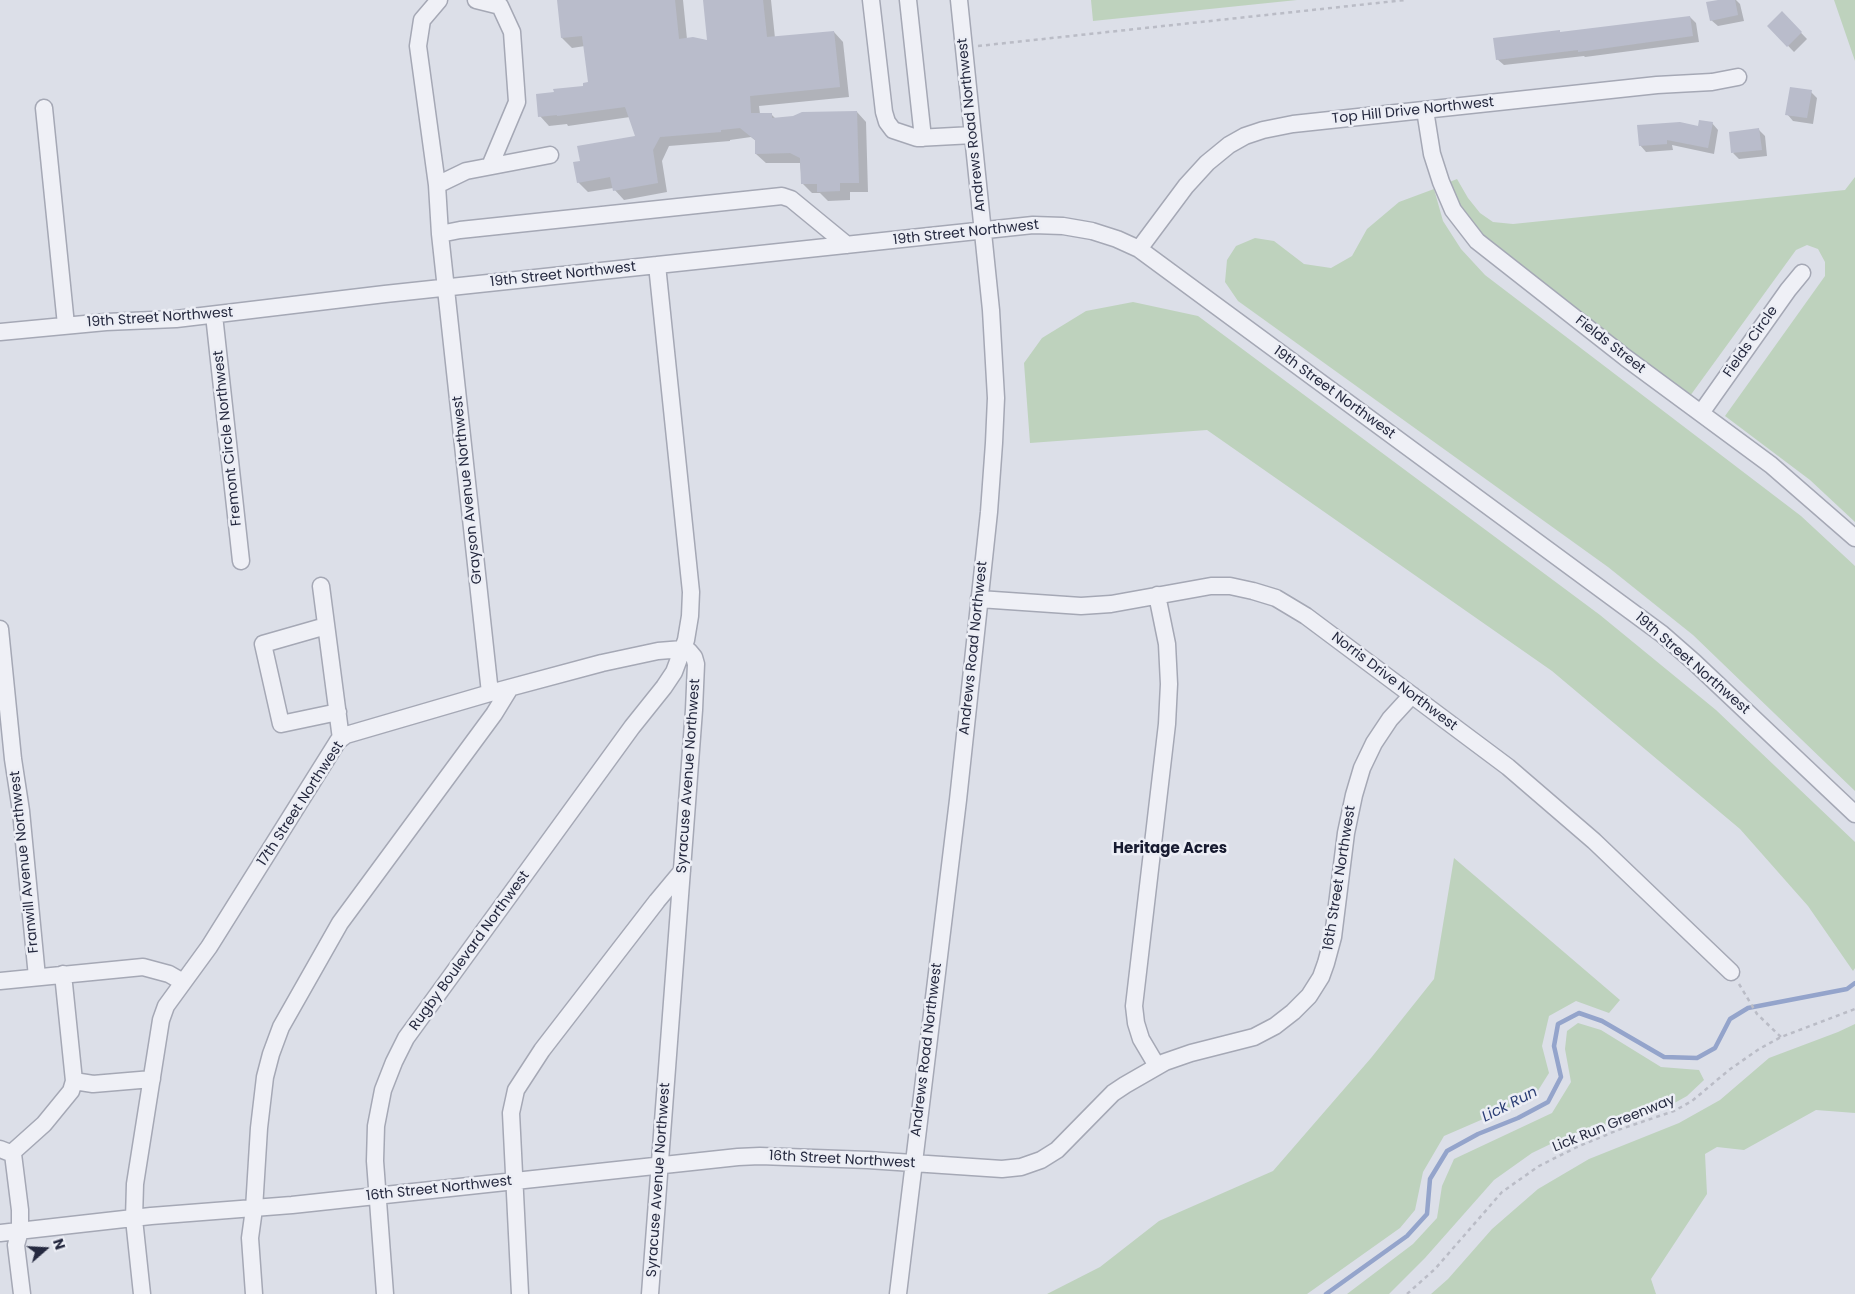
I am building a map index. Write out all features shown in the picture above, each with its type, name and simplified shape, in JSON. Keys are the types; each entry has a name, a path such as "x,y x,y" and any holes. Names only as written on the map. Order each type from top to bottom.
{"street":[{"name":"Grayson Avenue Northwest","path":"439,0 422,20 418,46 437,186 440,234 490,693"},
{"path":"476,0 500,6 512,32 517,102 490,166"},
{"path":"871,0 884,112 887,122 894,130 917,138 973,135"},
{"path":"908,0 923,138"},
{"name":"Andrews Road Northwest","path":"898,1294 958,800 989,512 996,398 991,310 959,0"},
{"name":"Top Hill Drive Northwest","path":"1138,249 1186,186 1202,169 1229,145 1245,136 1263,130 1293,124 1657,85 1712,82 1738,77"},
{"path":"44,108 66,326"},
{"name":"Fields Street","path":"1425,110 1432,154 1441,182 1453,210 1477,241 1626,358 1771,465 1855,538"},
{"path":"437,186 466,171 550,155"},
{"path":"440,234 460,230 782,196 791,199 847,245"},
{"name":"19th Street Northwest","path":"0,332 106,322 176,319 1033,225 1063,226 1092,231 1138,249 1662,634 1855,814"},
{"path":"657,265 691,592 690,616 683,649"},
{"name":"Fields Circle","path":"1702,413 1802,273"},
{"name":"Fremont Circle Northwest","path":"214,315 241,561"},
{"path":"321,586 341,739"},
{"name":"Norris Drive Northwest","path":"979,599 1081,606 1111,604 1211,586 1253,591 1276,598 1306,616 1508,767 1580,829 1731,972"},
{"path":"1157,596 1167,644 1168,716 1134,1006 1136,1023 1141,1039 1157,1066"},
{"path":"326,626 263,644 281,724 338,712"},
{"name":"Franwill Avenue Northwest","path":"0,628 13,759 21,811 36,977"},
{"name":"17th Street Northwest","path":"183,982 208,947 341,739 346,735 490,693 634,655 683,649"},
{"name":"Syracuse Avenue Northwest","path":"650,1294 694,710 696,664 689,652 683,649"},
{"name":"Rugby Boulevard Northwest","path":"385,1294 375,1162 376,1126 383,1090 394,1062 406,1038 632,726 664,687 674,672 683,649"},
{"path":"254,1294 250,1238 254,1209 259,1128 265,1077 281,1027 340,923 425,810 494,714 510,688"},
{"name":"16th Street Northwest","path":"0,1233 254,1209 760,1156 868,1160 1002,1169 1021,1167 1041,1160 1056,1150 1114,1093 1157,1066 1191,1053 1254,1037 1275,1026 1309,996 1321,977 1333,937 1346,833 1362,768 1374,743 1390,719 1412,695"},
{"path":"520,1294 511,1113 516,1090 542,1050 657,901 682,872"},
{"path":"0,981 143,967 169,974 183,982 166,1006 161,1020 135,1184 134,1219 142,1294"},
{"path":"22,1294 16,1245 20,1231 20,1210 6,1152 15,1150 44,1124 71,1091 74,1081 63,974"},
{"path":"74,1081 93,1084 152,1080"}],"path":[{"path":"964,48 1405,0"},
{"path":"1747,998 1757,1014 1781,1037"},
{"name":"Lick Run Greenway","path":"1406,1294 1435,1269 1502,1192 1539,1166 1577,1147 1618,1130 1674,1112 1692,1101 1729,1070 1759,1049 1781,1037 1855,1009"}],"green space":[{"path":"1091,0 1297,0 1093,21"},
{"path":"1834,0 1855,0 1855,61"},
{"path":"1855,177 1855,522 1810,480 1725,416 1825,276 1825,262 1818,249 1807,245 1796,250 1690,396 1482,239 1471,228 1447,183 1457,179 1468,198 1480,213 1493,222 1513,224 1845,190"},
{"path":"1434,189 1443,221 1461,249 1485,275 1801,516 1855,566 1855,791 1693,635 1608,567 1238,301 1225,282 1227,260 1236,246 1255,238 1274,241 1304,264 1331,268 1352,256 1367,229 1399,202"},
{"path":"1133,302 1198,316 1600,615 1716,710 1855,842 1855,968 1853,971 1808,906 1740,829 1552,671 1207,430 1030,443 1024,363 1042,338 1086,311"},
{"path":"1454,858 1620,1000 1609,1013 1576,1001 1549,1016 1542,1046 1549,1073 1534,1097 1444,1136 1423,1172 1415,1210 1400,1228 1307,1294 1047,1294 1100,1267 1159,1221 1273,1171 1371,1058 1434,979"},
{"path":"1578,1023 1601,1030 1661,1067 1699,1070 1704,1080 1687,1096 1669,1106 1567,1136 1532,1153 1494,1180 1425,1258 1389,1294 1347,1294 1413,1244 1437,1218 1442,1186 1454,1159 1552,1113 1571,1082 1565,1049 1567,1031"},
{"path":"1855,1024 1855,1113 1816,1110 1744,1150 1717,1147 1705,1154 1707,1194 1651,1279 1656,1294 1431,1294 1448,1279 1492,1229 1538,1189 1589,1159 1679,1123 1720,1100 1769,1058"}],"building":[{"path":"557,0 675,0 679,39 693,37 707,40 703,0 763,0 767,37 834,31 840,87 750,96 751,113 772,113 772,118 793,116 802,112 857,111 859,183 840,183 840,191 817,192 817,184 801,184 800,158 790,153 755,154 755,140 740,128 721,130 721,132 660,137 653,150 658,183 613,191 610,177 577,183 573,162 580,161 577,146 635,136 625,107 538,117 536,94 554,92 553,89 583,86 583,83 588,82 582,36 561,38"},
{"path":"1735,0 1738,15 1710,21 1706,2"},
{"path":"1782,11 1802,32 1787,47 1767,26"},
{"path":"1690,16 1693,36 1578,52 1578,50 1496,60 1493,38"},
{"path":"1790,87 1812,90 1807,118 1785,115"},
{"path":"1699,120 1713,122 1708,148 1667,140 1667,144 1639,146 1637,125 1680,122 1698,126"},
{"path":"1759,128 1762,150 1731,153 1729,132"}],"waterway":[{"name":"Lick Run","path":"1326,1294 1407,1236 1427,1214 1430,1179 1447,1151 1478,1134 1518,1118 1548,1102 1561,1077 1554,1046 1558,1024 1579,1013 1602,1021 1664,1057 1697,1058 1715,1048 1730,1019 1748,1008 1847,989 1855,983"}],"district":[{"name":"Heritage Acres","path":"1170,849"}]}
